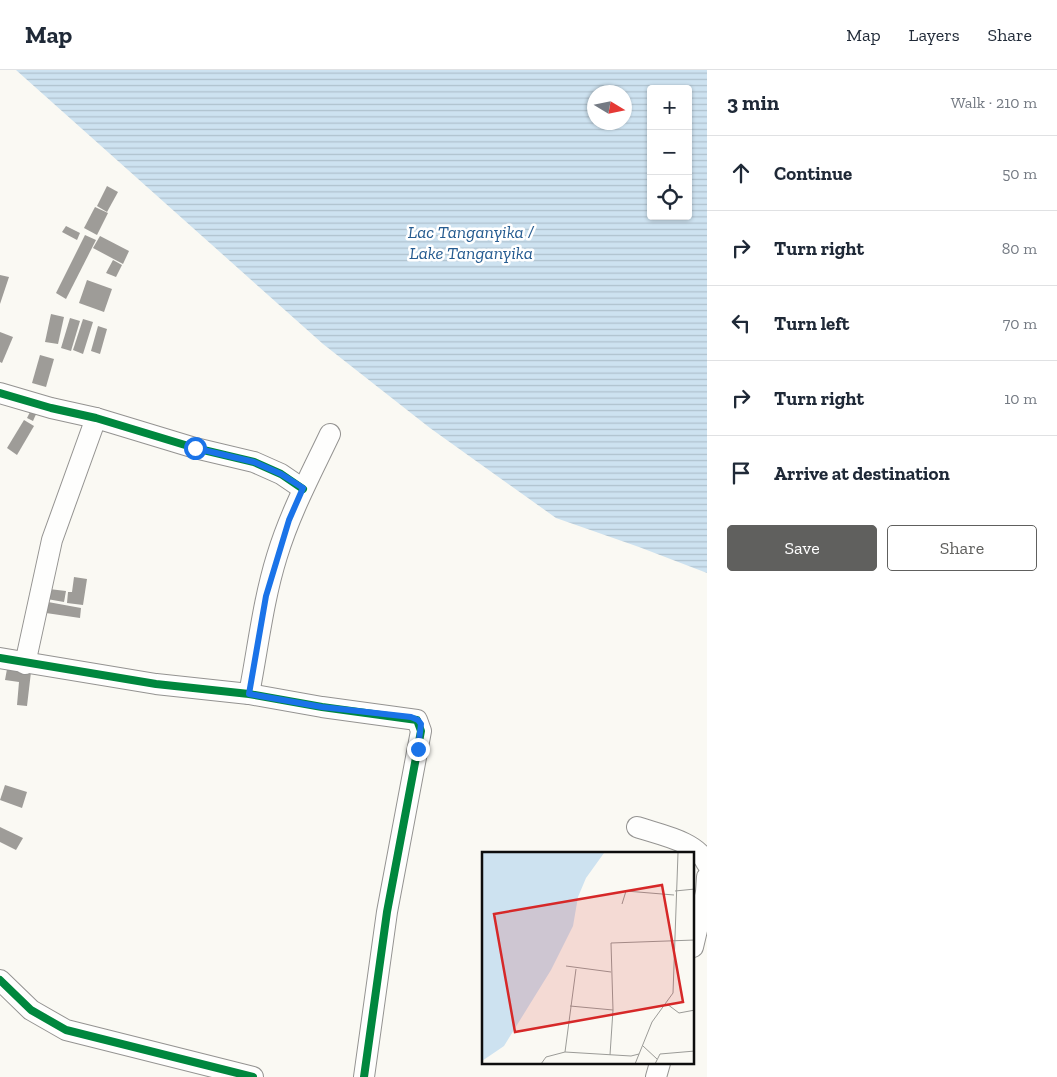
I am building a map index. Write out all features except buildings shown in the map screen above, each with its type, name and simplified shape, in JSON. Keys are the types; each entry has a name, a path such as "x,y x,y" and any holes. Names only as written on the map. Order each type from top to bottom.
{"street":[{"path":"0,393 51,408 96,418 195,448 254,462 281,474 303,488"},
{"path":"25,664 52,540 96,418"},
{"path":"249,694 266,596 289,520 330,434"},
{"path":"0,658 25,664 156,684 249,694 322,707 411,717 418,720 421,724 387,912 364,1077"},
{"path":"637,827 694,848 702,854 707,864"},
{"path":"694,943 706,892 707,877"},
{"path":"1,985 31,1010 66,1030 253,1077"},
{"path":"656,1077 660,1064"}],"water":[{"name":"Lac Tanganyika / Lake Tanganyika","path":"16,70 707,70 707,573 556,518 430,428 323,344"}],"cycle path":[{"path":"0,393 51,408 96,418 195,448 254,462 281,474 303,489"},
{"path":"0,658 156,684 249,694 322,707 417,720 421,731 387,912 364,1077"},
{"path":"0,980 31,1010 66,1030 253,1077"}],"route":[{"path":"195,448 254,462 281,474 303,488 289,520 266,596 249,694 322,707 411,717 418,720 421,724 418,749"}]}
